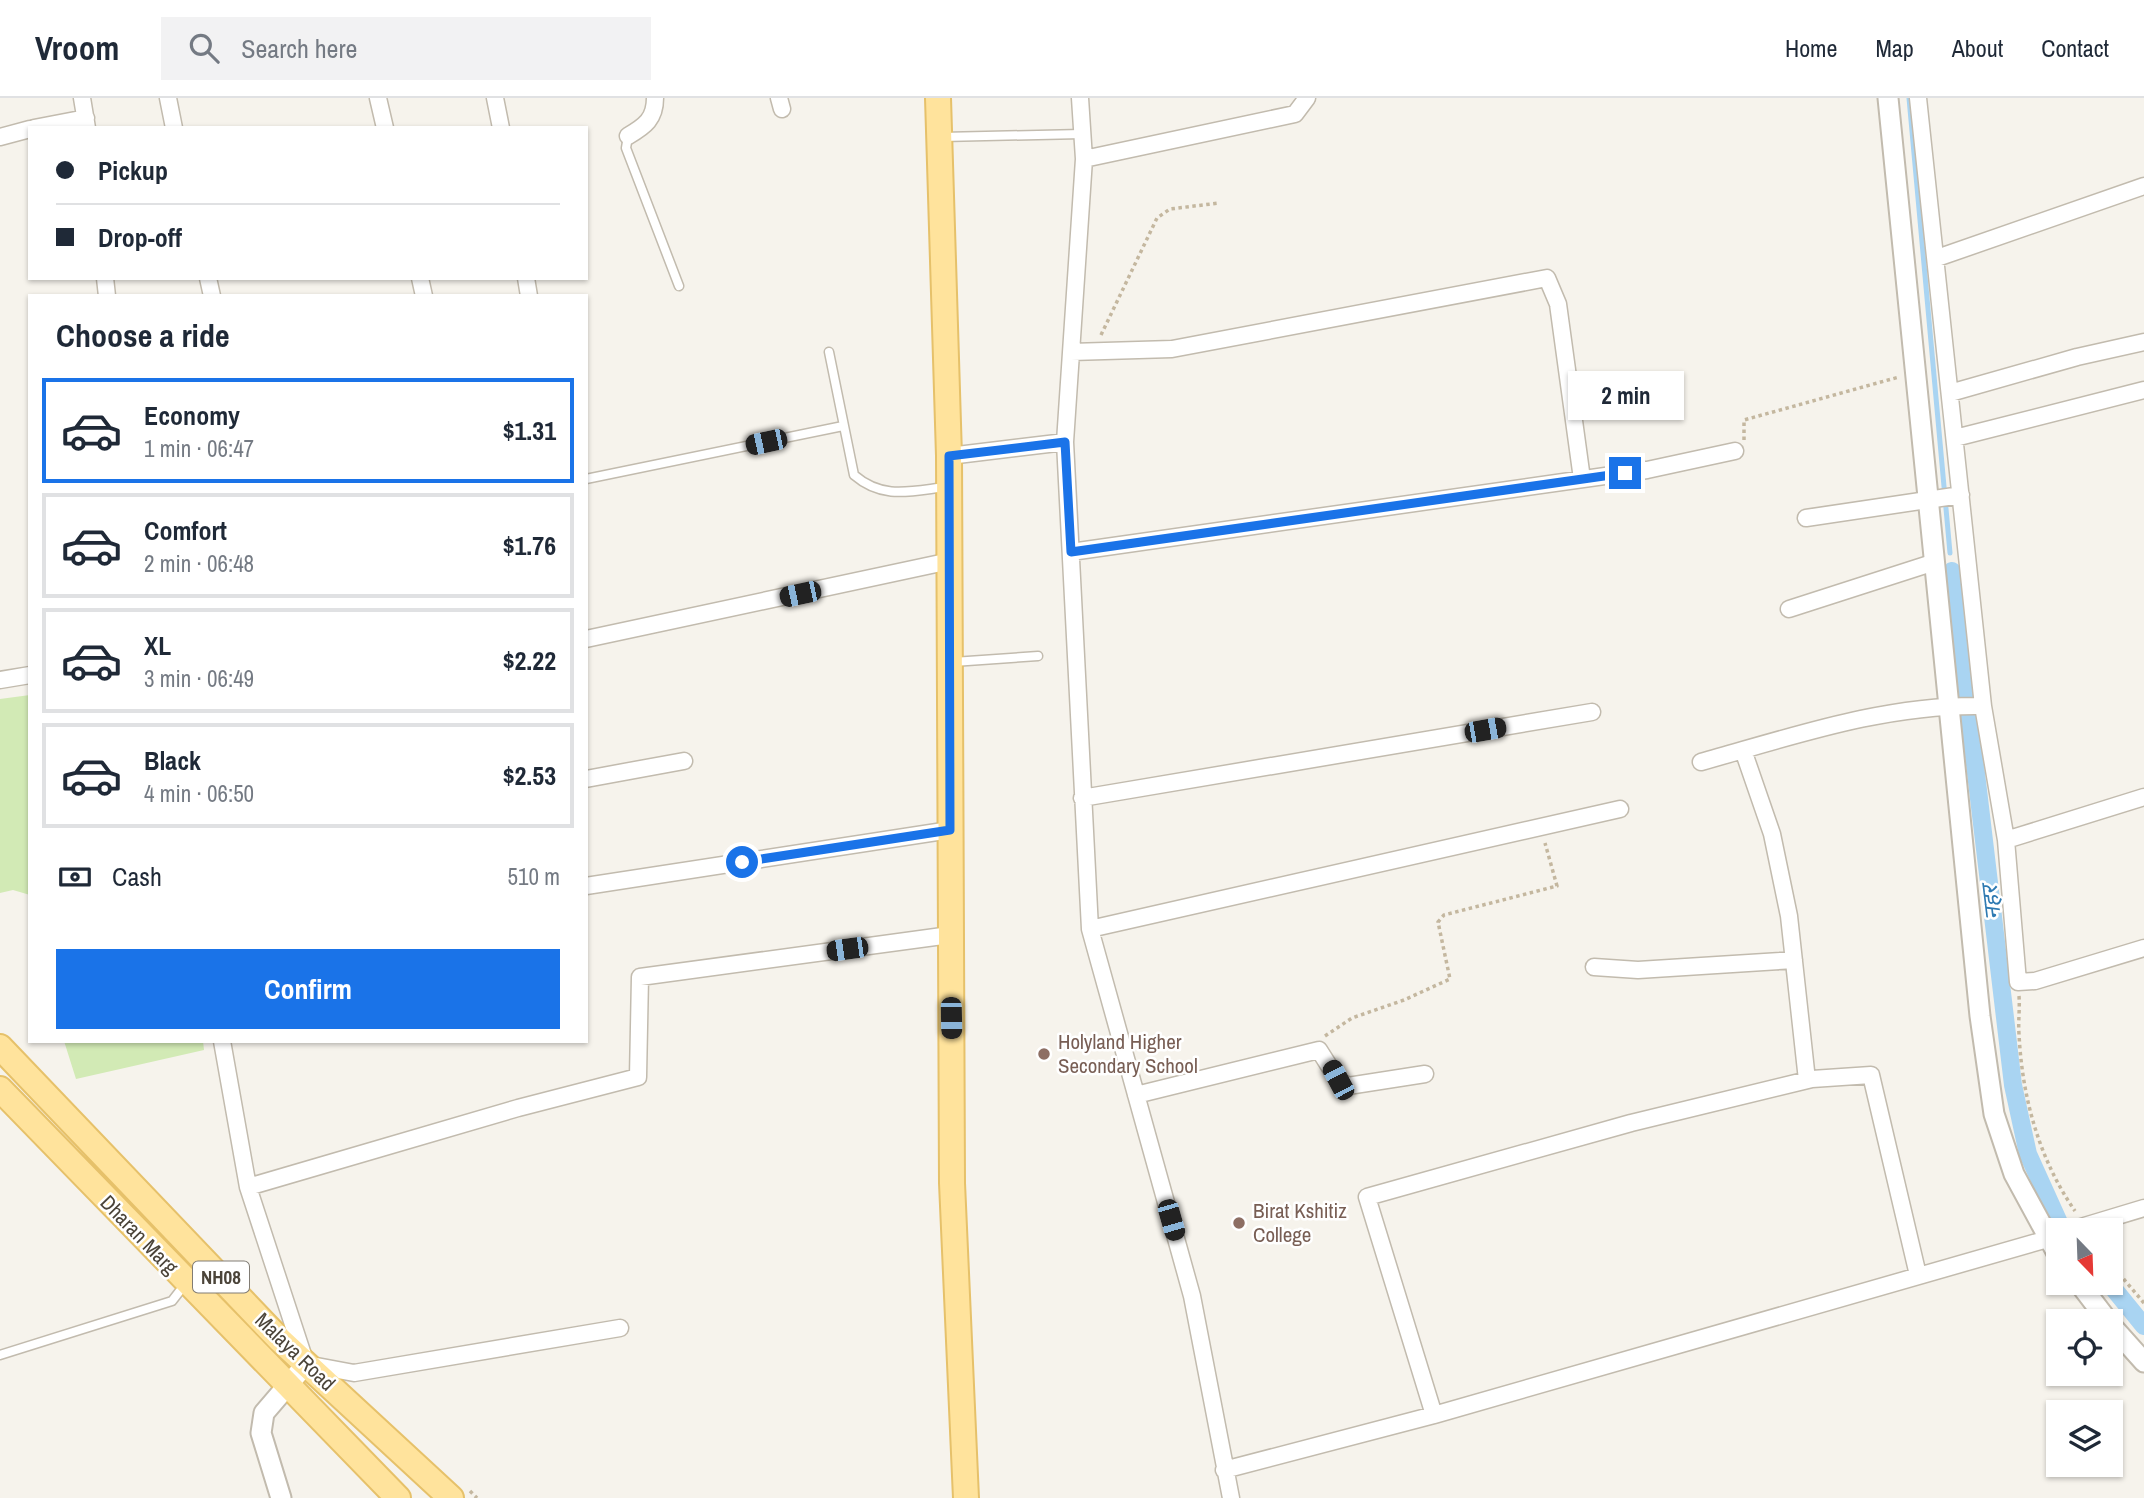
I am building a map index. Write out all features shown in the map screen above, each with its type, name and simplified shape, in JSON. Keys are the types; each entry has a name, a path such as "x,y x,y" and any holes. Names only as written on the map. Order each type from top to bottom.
{"main road":[{"path":"938,98 949,456 952,1183 966,1498"},
{"name":"Malaya Road","path":"0,1047 306,1364 451,1498"},
{"name":"Dharan Marg","path":"0,1089 398,1498"}],"street":[{"path":"54,126 86,123 82,98"},
{"path":"168,98 174,126"},
{"path":"379,98 385,126"},
{"path":"495,98 500,126"},
{"path":"628,136 646,125 655,111 655,98"},
{"path":"1080,98 1084,159 1065,442 1090,929 1192,1296 1231,1498"},
{"path":"1084,159 1295,114 1307,98"},
{"path":"1888,98 1980,1016 1994,1114 2014,1174 2046,1230"},
{"path":"1918,98 1983,706 2006,840 2018,982 2035,981 2144,948"},
{"path":"0,137 28,129"},
{"path":"1937,258 2144,186"},
{"path":"1071,352 1172,349 1547,278 1558,304 1582,479"},
{"path":"1950,393 2077,357 2144,342"},
{"path":"1955,438 2144,390"},
{"path":"949,456 1065,442"},
{"path":"1071,552 1647,470 1735,451"},
{"path":"1806,518 1961,495"},
{"path":"588,639 950,561"},
{"path":"1789,609 1935,562"},
{"path":"0,680 28,675"},
{"path":"1701,762 1875,714 1951,706 1983,706"},
{"path":"1082,798 1592,712"},
{"path":"1743,750 1772,834 1789,916 1807,1080"},
{"path":"588,779 684,761"},
{"path":"2006,840 2144,797"},
{"path":"1090,929 1620,809"},
{"path":"588,886 950,830"},
{"path":"248,1187 518,1108 638,1077 640,977 950,935"},
{"path":"1594,967 1638,970 1794,960"},
{"path":"222,1043 248,1187 306,1364"},
{"path":"1136,1095 1319,1050 1338,1080 1348,1086 1425,1074"},
{"path":"1434,1415 1367,1197 1631,1123 1807,1080 1871,1074 1918,1275"},
{"path":"2109,1218 2144,1208"},
{"path":"1224,1470 1434,1415 1918,1275 2046,1246"},
{"path":"2087,1295 2098,1309"},
{"path":"306,1364 354,1373 620,1328"},
{"path":"2123,1339 2144,1362"},
{"path":"281,1498 261,1433 264,1413 306,1364"}],"lane":[{"path":"939,138 1082,134"},
{"path":"628,136 626,148 679,286"},
{"path":"829,352 854,475 870,489 894,492 949,486"},
{"path":"588,479 843,426"},
{"path":"950,662 1038,656"},
{"path":"0,1355 172,1301 186,1283"}],"path":[{"path":"1071,352 1098,341 1157,218 1170,209 1219,203"},
{"path":"1735,451 1743,447 1744,420 1886,379 1901,377 1915,388"},
{"path":"1319,1050 1324,1045 1324,1036 1352,1018 1404,1000 1450,979 1438,922 1444,915 1557,886 1540,827"},
{"path":"2018,982 2022,1059 2035,1130 2047,1164 2074,1218"},
{"path":"2123,1278 2144,1303"}],"green space":[{"path":"28,695 28,894 13,890 0,893 0,699"},
{"path":"65,1043 203,1043 204,1050 76,1079"}],"waterway":[{"path":"1909,98 1950,553"},
{"name":"नहर","path":"1952,571 2013,1085 2028,1154 2057,1218"},
{"name":"नहर","path":"2119,1295 2144,1326"}],"place":[{"name":"Holyland Higher Secondary School","path":"1044,1054"},
{"name":"Birat Kshitiz College","path":"1239,1223"}],"route":[{"path":"742,862 950,830 949,456 1065,442 1071,552 1625,473"}]}
